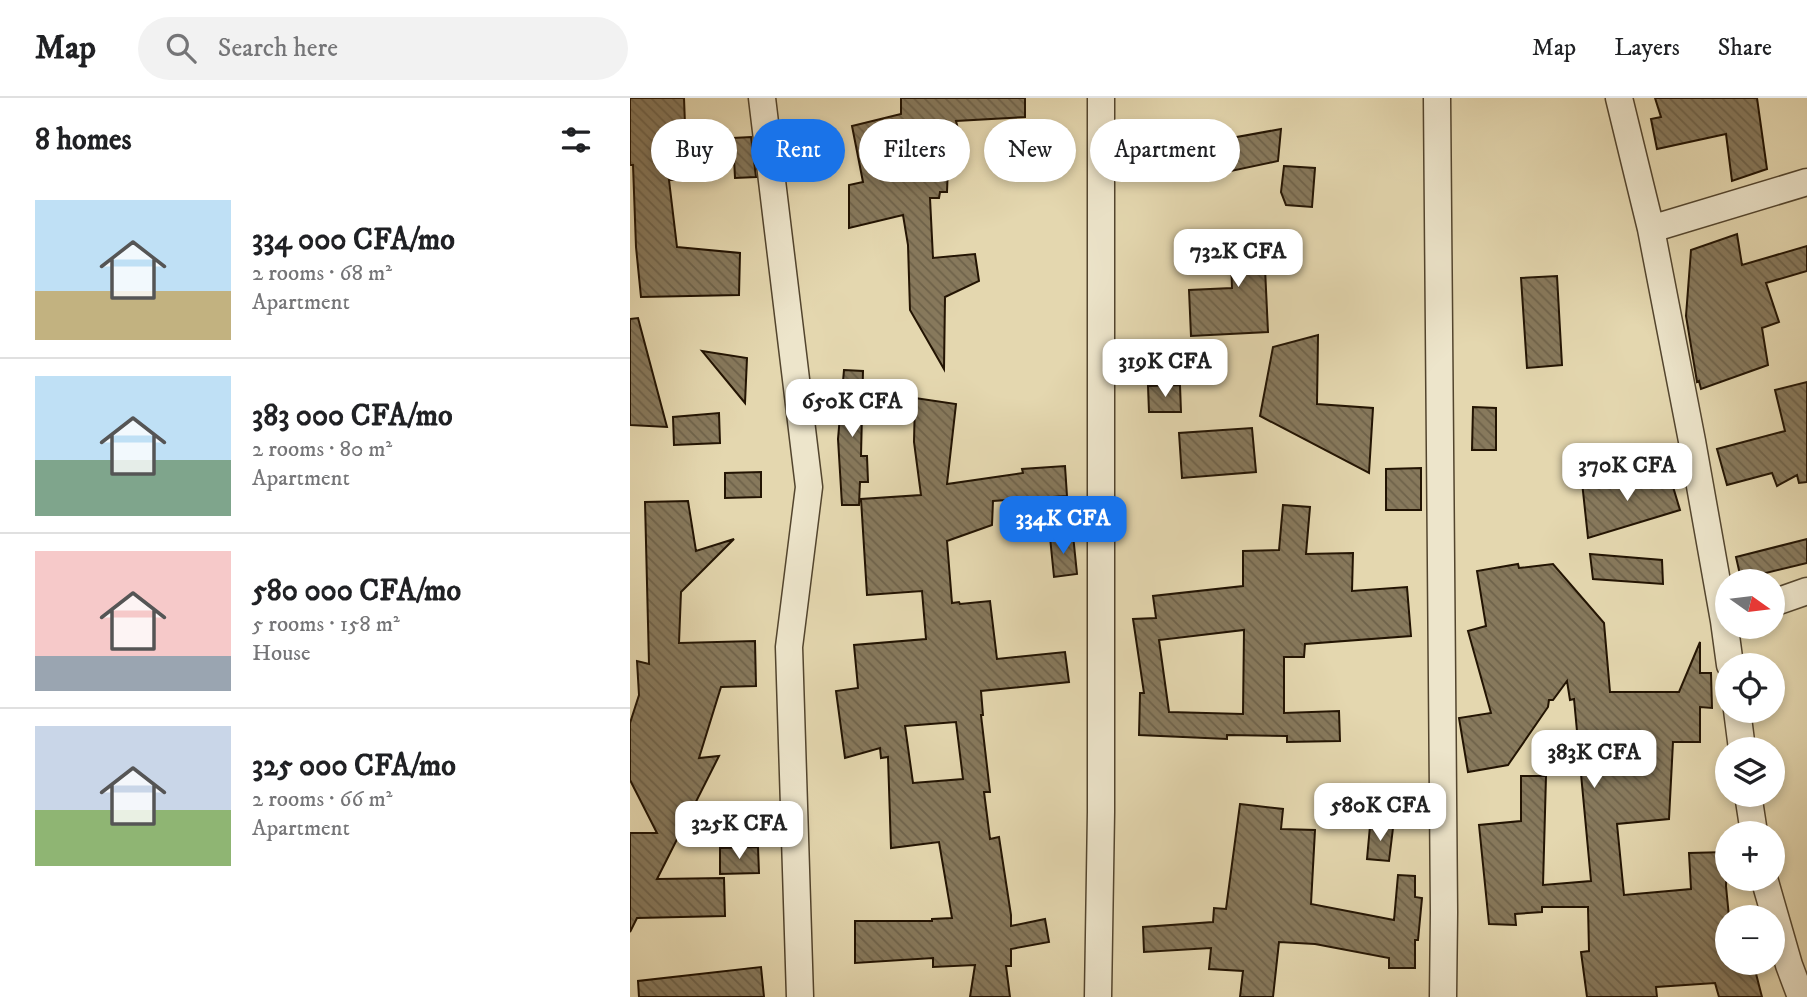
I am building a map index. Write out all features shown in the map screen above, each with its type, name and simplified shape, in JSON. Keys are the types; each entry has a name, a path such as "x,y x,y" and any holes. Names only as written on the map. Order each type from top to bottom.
{"street":[{"path":"762,98 809,487 789,647 800,997"},
{"path":"1098,997 1101,812 1101,98"},
{"path":"1437,98 1443,997"},
{"path":"1619,98 1651,229 1716,569"},
{"path":"1651,229 1807,182"},
{"path":"1785,599 1807,591"},
{"path":"1768,891 1801,997"}],"building":[{"path":"630,98 684,98 685,119 651,119 651,182 669,182 677,247 740,253 739,295 641,297 633,165 630,165"},
{"path":"901,98 1025,98 1025,117 970,120 881,119 901,114"},
{"path":"1655,98 1757,98 1767,169 1732,181 1726,134 1657,149 1651,119 1661,117"},
{"path":"859,124 859,162 852,126"},
{"path":"1281,129 1278,161 1240,169 1240,136"},
{"path":"751,137 751,177 737,178 737,138"},
{"path":"1284,166 1315,168 1312,207 1286,205 1281,192"},
{"path":"863,182 947,182 947,192 940,192 939,198 930,198 933,258 975,254 979,281 945,297 944,369 910,310 908,245 903,215 849,228 849,185"},
{"path":"1278,231 1279,268 1265,268 1268,332 1191,336 1189,290 1232,288 1230,232"},
{"path":"1737,234 1742,265 1807,246 1807,271 1766,283 1779,322 1762,328 1768,365 1701,389 1699,381 1697,382 1686,316 1691,250"},
{"path":"1557,276 1562,365 1527,368 1521,278"},
{"path":"638,318 667,427 630,425 630,319"},
{"path":"1318,335 1317,404 1373,408 1369,473 1260,416 1273,347"},
{"path":"702,351 747,358 745,403"},
{"path":"844,370 863,371 861,456 867,456 868,482 860,482 859,505 842,505 838,439"},
{"path":"1807,382 1807,482 1799,483 1797,475 1777,486 1772,473 1727,485 1717,449 1785,431 1775,390"},
{"path":"1180,385 1181,412 1149,412 1148,386"},
{"path":"915,398 956,404 947,484 1023,473 1022,469 1065,466 1067,496 993,501 992,525 947,541 952,603 990,601 997,659 1065,652 1069,682 981,691 981,715 990,792 984,792 990,839 999,837 1011,926 1045,919 1049,942 1011,949 1011,966 1006,966 1010,997 970,997 975,965 933,967 933,958 855,963 855,921 932,921 952,918 939,842 891,848 888,757 881,758 880,748 845,758 836,691 858,688 854,645 926,639 922,591 867,595 861,499 921,495 914,442","holes":["956,722 963,779 913,783 905,726"]},
{"path":"1473,407 1496,408 1496,450 1472,450"},
{"path":"719,413 720,443 674,445 673,417"},
{"path":"1252,428 1256,472 1182,478 1179,433"},
{"path":"1421,468 1421,510 1386,510 1386,469"},
{"path":"1668,470 1680,510 1588,538 1582,482 1611,480 1611,488"},
{"path":"761,472 761,497 725,498 725,473"},
{"path":"688,501 696,551 734,539 681,592 679,643 755,641 756,686 721,687 699,758 719,756 657,879 724,878 725,916 637,918 630,932 630,833 657,833 630,780 630,723 639,695 637,661 649,664 645,502"},
{"path":"1283,505 1310,507 1306,554 1353,553 1352,591 1407,587 1411,636 1305,644 1304,657 1284,657 1284,713 1339,711 1340,741 1287,742 1287,736 1227,735 1227,739 1139,735 1140,693 1144,693 1133,619 1156,618 1153,596 1243,586 1243,551 1279,550","holes":["1244,630 1243,714 1169,712 1159,640"]},
{"path":"1073,535 1077,574 1054,577 1050,537"},
{"path":"1807,539 1807,563 1782,569 1739,569 1736,557"},
{"path":"1590,554 1662,560 1663,584 1593,579"},
{"path":"1518,564 1519,568 1553,564 1604,623 1610,692 1679,692 1700,642 1700,673 1711,673 1712,708 1700,707 1700,742 1673,742 1669,819 1617,824 1624,895 1691,889 1689,853 1715,852 1715,891 1726,891 1728,905 1715,905 1715,975 1756,975 1762,997 1719,997 1715,983 1656,987 1657,997 1587,997 1581,952 1589,951 1588,907 1542,907 1542,912 1515,914 1516,925 1489,924 1479,825 1521,821 1521,776 1546,776 1543,885 1591,881 1574,699 1570,700 1567,681 1553,700 1549,700 1548,707 1508,765 1468,772 1459,718 1491,713 1468,631 1486,626 1477,571"},
{"path":"1240,804 1283,809 1281,829 1315,830 1311,904 1394,920 1398,875 1415,876 1415,897 1422,898 1418,940 1415,940 1415,968 1389,968 1389,958 1315,944 1279,942 1273,997 1240,997 1243,971 1209,969 1211,948 1144,952 1143,927 1213,922 1214,908 1226,909"},
{"path":"1370,826 1393,828 1389,861 1367,859"},
{"path":"758,847 759,873 720,874 720,848"},
{"path":"761,967 764,997 639,997 638,981"}]}
